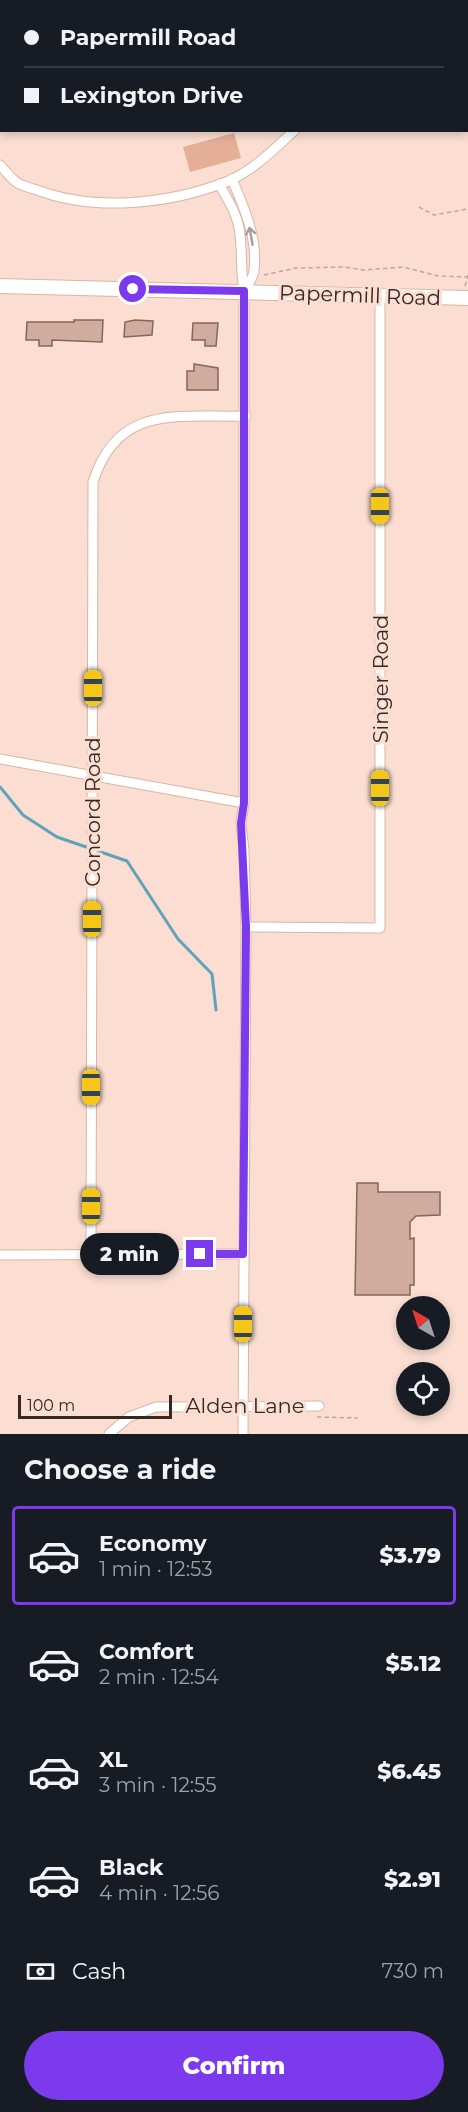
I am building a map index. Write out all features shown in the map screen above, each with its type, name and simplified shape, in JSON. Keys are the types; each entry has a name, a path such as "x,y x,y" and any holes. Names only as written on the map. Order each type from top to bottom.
{"main road":[{"name":"Papermill Road","path":"0,286 468,298"}],"street":[{"path":"0,165 17,183 47,194 88,202 156,199 232,179 255,165 293,132"},
{"path":"232,179 247,214 253,238 254,272 244,291"},
{"path":"219,184 232,207 239,229 240,270 244,291 246,416 244,803 241,823 246,927 243,1434"},
{"name":"Singer Road","path":"246,927 380,928 380,296"},
{"name":"Concord Road","path":"91,1254 93,482 99,463 114,440 141,423 161,418 246,416"},
{"path":"0,759 244,803"},
{"path":"0,1255 243,1254"},
{"name":"Alden Lane","path":"109,1434 129,1417 156,1407 319,1406"}],"path":[{"path":"419,207 434,215 468,209"},
{"path":"254,272 263,274 296,268 344,267 364,270 404,267 438,276 468,278"},
{"path":"313,1417 358,1418"}],"shaded area":[{"path":"234,133 241,158 190,172 183,147"}],"building":[{"path":"74,320 103,320 102,342 52,340 52,346 39,346 39,340 26,340 27,322 74,322"},
{"path":"153,321 152,335 124,337 125,322"},
{"path":"193,323 218,323 216,346 205,346 205,340 192,340"},
{"path":"194,364 218,368 218,390 187,390 187,371 194,371"},
{"path":"357,1183 378,1183 378,1192 440,1192 440,1215 416,1216 410,1222 410,1239 414,1238 414,1285 410,1285 410,1295 355,1295"}],"waterway":[{"path":"0,787 23,815 57,837 127,861 178,939 212,974 216,1010"}],"route":[{"path":"133,289 244,291 246,416 244,430 244,803 241,823 244,842 246,927 243,1254 200,1254"}]}
